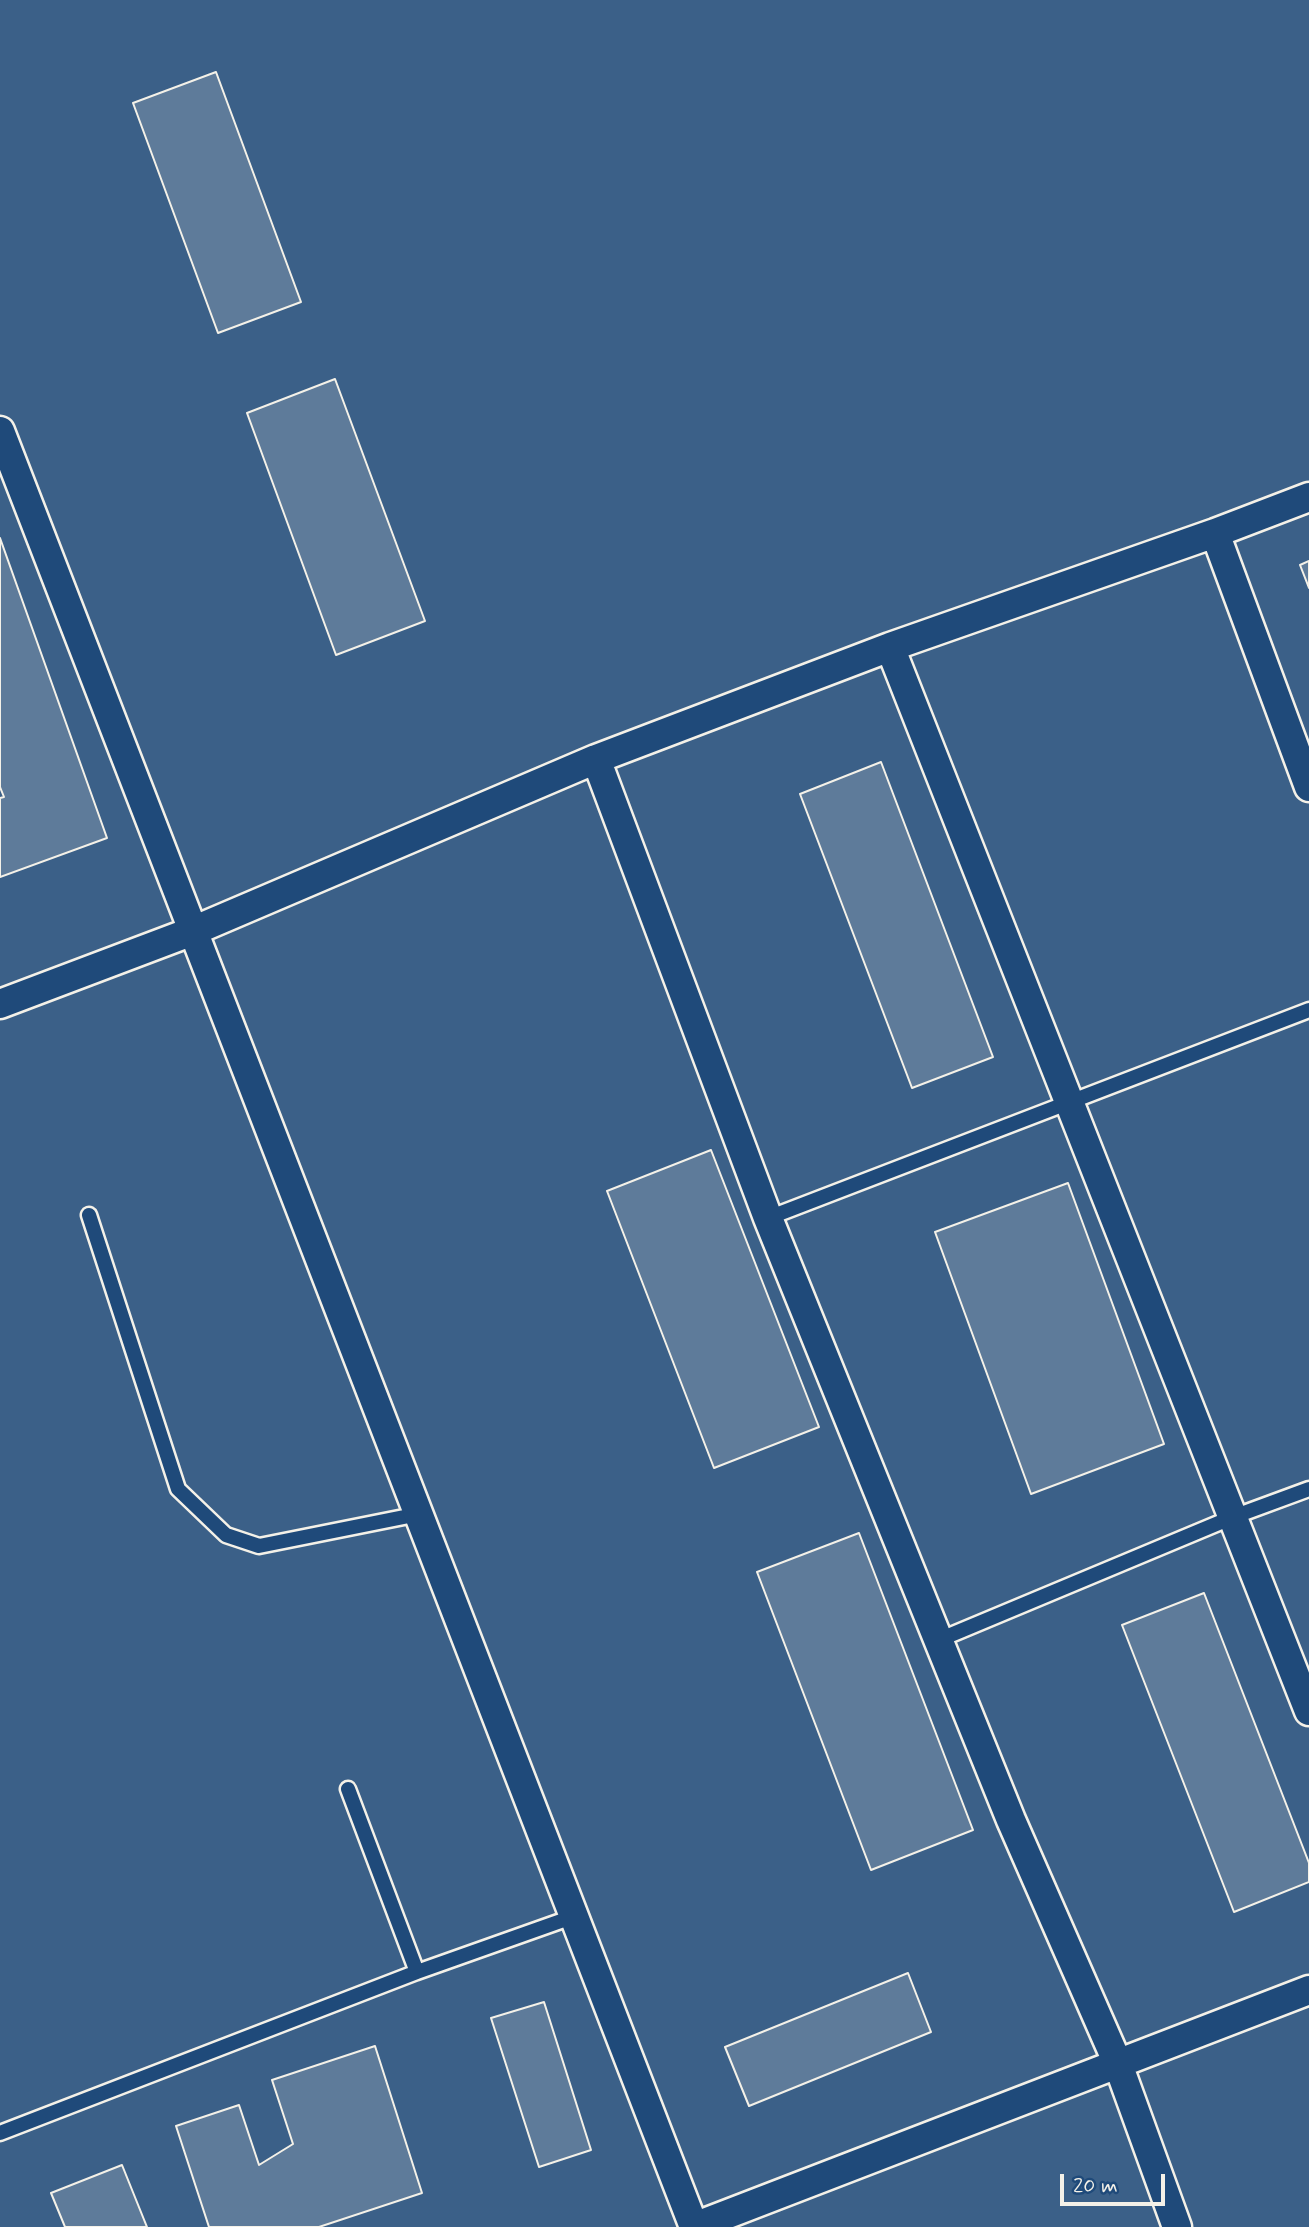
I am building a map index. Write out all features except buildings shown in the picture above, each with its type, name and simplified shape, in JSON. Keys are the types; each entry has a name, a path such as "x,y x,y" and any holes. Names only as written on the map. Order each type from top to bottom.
{"street":[{"path":"0,431 694,2227 1309,1990"},
{"path":"0,1004 193,931 596,759 890,646 1215,533 1309,497"},
{"path":"1215,533 1309,788"},
{"path":"890,646 1309,1711"},
{"path":"596,759 768,1217 941,1640 1011,1820 1118,2064 1177,2227"}],"lane":[{"path":"768,1217 1309,1010"},
{"path":"89,1215 178,1489 226,1535 259,1546 419,1514"},
{"path":"941,1640 1233,1517 1309,1489"},
{"path":"348,1789 417,1972"},
{"path":"0,2133 417,1972 575,1916"}],"shaded area":[{"path":"0,0 1309,0 1309,2227 0,2227"}]}
